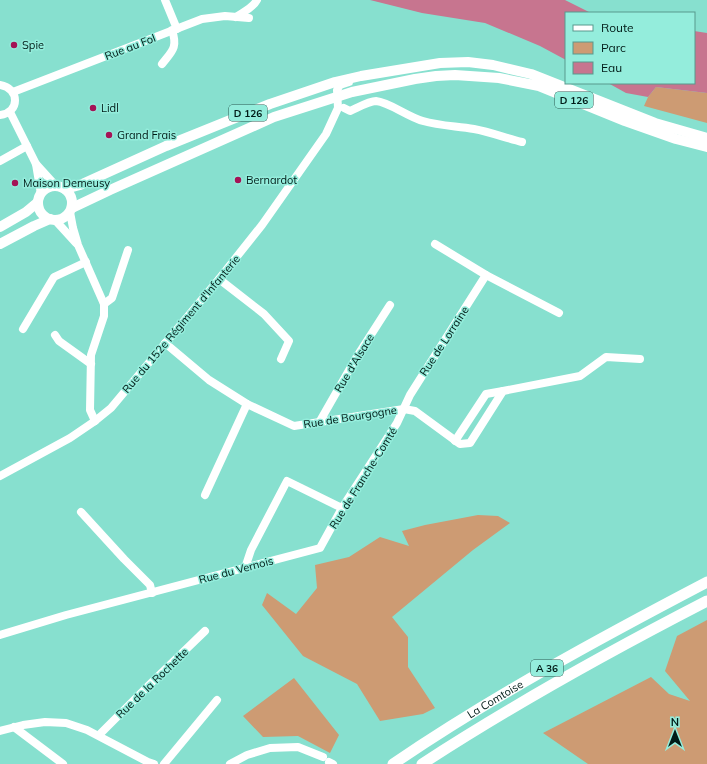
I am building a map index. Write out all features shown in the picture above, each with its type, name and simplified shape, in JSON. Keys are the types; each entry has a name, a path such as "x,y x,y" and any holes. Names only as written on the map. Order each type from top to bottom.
{"highway":[{"name":"La Comtoise","path":"393,764 511,689 588,645 707,582"},
{"name":"La Comtoise","path":"422,764 490,721 558,681 707,601"}],"main road":[{"name":"D 126","path":"60,188 80,185 166,146 270,104 335,82 440,63 468,62 493,65 531,74 655,123 707,138"},
{"name":"D 126","path":"71,210 117,187 274,117 352,92 436,76 455,75 499,78 539,86 639,126 676,139 707,147"},
{"path":"0,227 26,212 48,188 60,188 71,195 73,204 71,210 63,218 34,226 0,244"},
{"path":"40,198 40,211 46,218 52,220"}],"street":[{"path":"162,64 173,50 175,43 175,30 165,0"},
{"path":"236,17 251,8 256,0"},
{"name":"Rue au Fol","path":"13,92 202,19 225,16 249,18"},
{"path":"337,97 337,90 340,85 391,71"},
{"path":"0,85 10,88 13,92 15,101 13,109 10,112 0,115"},
{"name":"Rue du 152e Régiment d'Infanterie","path":"326,134 335,125 352,92"},
{"name":"Rue du 152e Régiment d'Infanterie","path":"0,476 70,438 111,408 262,226 326,134 338,108 337,97"},
{"path":"344,108 350,111 371,101 377,101 422,121 439,125 476,129 522,142"},
{"path":"10,112 36,164 60,188"},
{"path":"0,161 27,146"},
{"path":"36,164 40,198"},
{"path":"71,210 73,228 78,246 104,304 104,316 91,355 90,410 95,421"},
{"path":"52,220 66,231 78,246"},
{"path":"435,244 486,275 559,313"},
{"path":"104,304 112,298 128,250"},
{"path":"23,329 54,278 86,262"},
{"name":"Rue de Lorraine","path":"404,409 410,395 486,275"},
{"path":"219,279 264,314 289,341 281,359"},
{"name":"Rue d'Alsace","path":"320,421 356,358 390,305"},
{"path":"55,335 59,341 91,364"},
{"name":"Rue de Bourgogne","path":"165,343 209,380 247,404 294,426 404,409 415,411 455,441"},
{"path":"503,391 470,443 460,444 455,441 486,394 580,376 606,358 640,359"},
{"path":"205,495 247,404"},
{"name":"Rue de Franche-Comté","path":"320,548 342,508 397,423 404,409"},
{"path":"245,568 251,550 287,482 342,508"},
{"path":"82,512 150,586 152,593"},
{"name":"Rue du Vernois","path":"0,635 66,615 320,548"},
{"name":"Rue de la Rochette","path":"98,736 206,631"},
{"path":"164,764 217,700"},
{"path":"0,731 45,722 66,723 87,730 154,764"},
{"path":"14,727 63,764"},
{"path":"230,764 247,755 270,748 298,747 328,761"}],"green space":[{"path":"656,87 707,93 707,123 644,106 648,97"},
{"path":"478,515 498,516 510,523 473,550 392,617 408,637 408,667 435,708 423,714 380,721 357,684 303,656 262,605 267,593 296,614 317,588 315,565 349,557 380,537 409,546 402,531"},
{"path":"707,620 707,764 588,764 543,733 651,677 669,694 690,701 665,671 677,636"},
{"path":"294,678 339,735 330,753 298,736 263,737 243,716"}],"water":[{"path":"370,0 565,0 589,12 565,12 565,59 540,46 485,23 422,13"},
{"path":"695,31 707,33 707,93 656,87 648,97 626,93 610,84 695,84"}],"place":[{"name":"Spie","path":"14,45"},
{"name":"Lidl","path":"93,108"},
{"name":"Grand Frais","path":"109,135"},
{"name":"Bernardot","path":"238,180"},
{"name":"Maison Demeusy","path":"15,183"}]}
